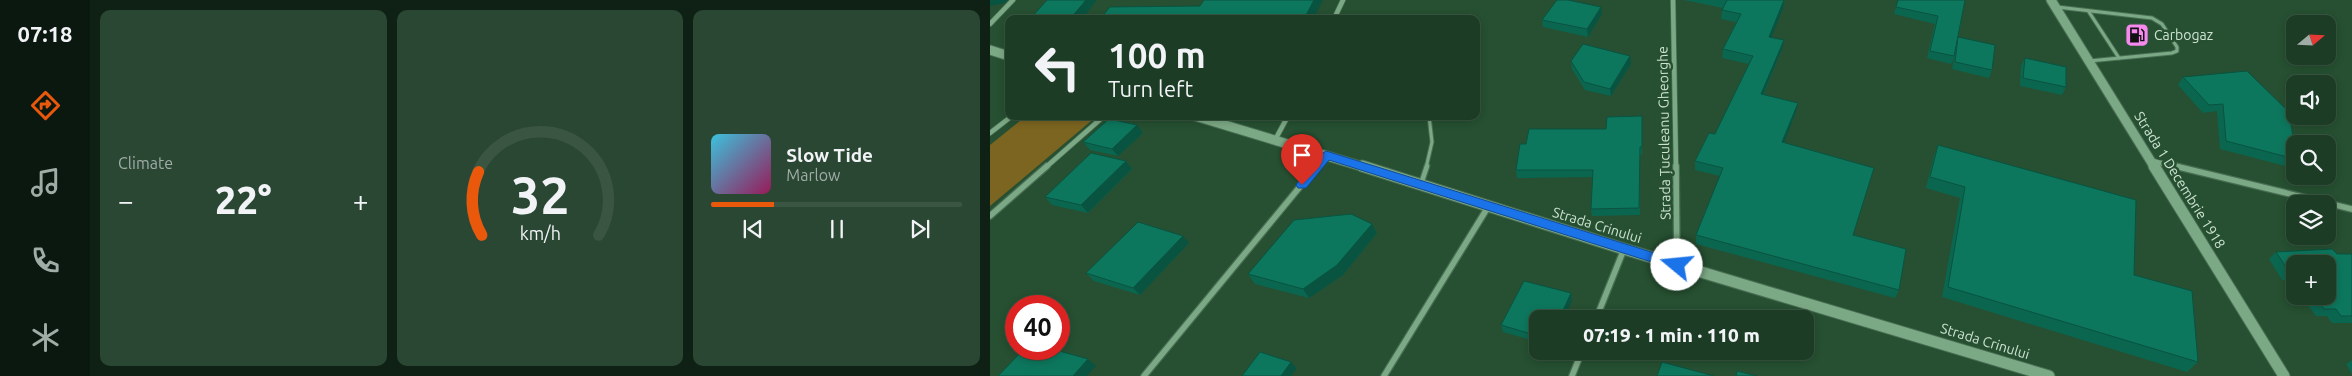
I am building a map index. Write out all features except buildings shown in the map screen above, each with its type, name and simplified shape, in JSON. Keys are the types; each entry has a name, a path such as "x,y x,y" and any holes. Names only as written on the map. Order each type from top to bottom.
{"street":[{"path":"990,24 1013,0"},
{"path":"1336,15 1343,0"},
{"name":"Strada Țuculeanu Gheorghe","path":"1674,0 1677,265"},
{"name":"Strada 1 Decembrie 1918","path":"2053,4 2284,376"},
{"path":"990,50 1005,55"},
{"path":"990,134 1007,120"},
{"path":"990,216 1099,120"},
{"name":"Strada Crinului","path":"1208,120 1421,184 1624,249 2050,376"},
{"path":"1275,140 1286,120"},
{"path":"1144,376 1326,155"},
{"path":"2152,161 2352,208"},
{"path":"1384,376 1488,206"},
{"path":"1600,310 1624,249"},
{"path":"1572,376 1578,360"}],"lane":[{"path":"2053,4 2089,11 2152,18 2162,24 2178,47 2178,51 2172,53 2089,61"},
{"path":"2089,11 2119,58"},
{"path":"1421,184 1431,150 1432,132 1430,120"}],"shaded area":[{"path":"1021,120 1092,120 990,206 990,145"}],"place":[{"name":"Carbogaz","path":"2137,35"}],"route":[{"path":"1302,185 1326,155 1677,265"}]}
